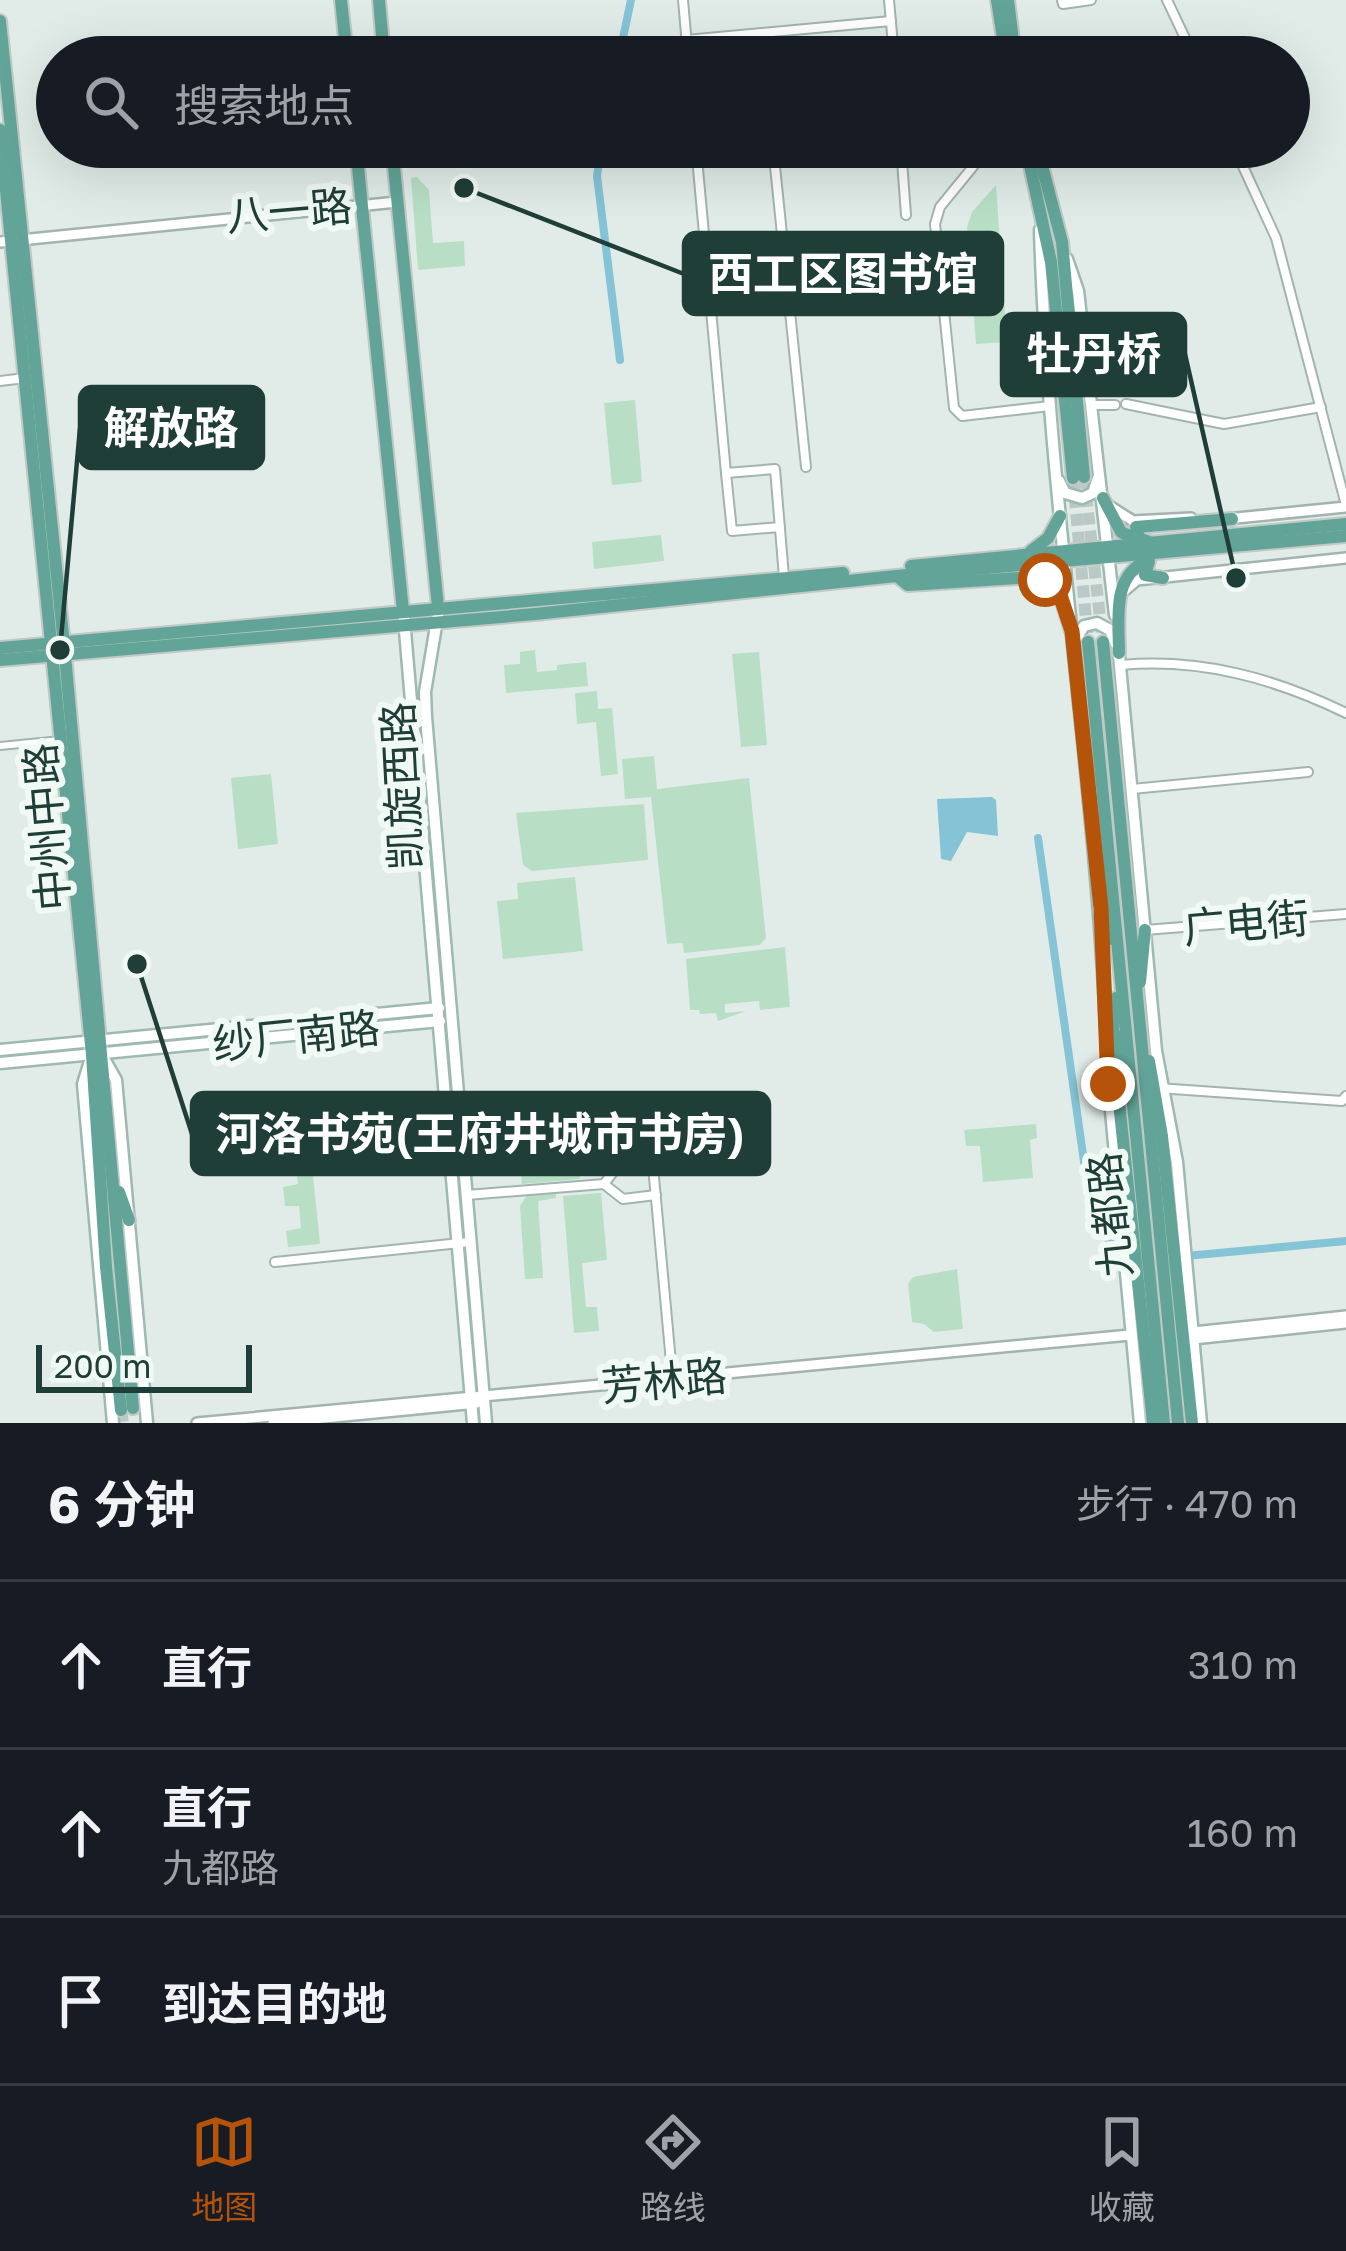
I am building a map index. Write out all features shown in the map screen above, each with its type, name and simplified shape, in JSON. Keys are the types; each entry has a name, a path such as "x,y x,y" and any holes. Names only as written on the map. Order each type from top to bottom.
{"main road":[{"path":"341,0 344,36"},
{"path":"379,0 382,36"},
{"path":"997,0 1003,36"},
{"path":"1008,0 1013,36"},
{"name":"中州中路","path":"0,21 10,239 27,378 58,649 96,1048 106,1267 127,1409 112,1170 96,1048 61,740 58,649 10,239 0,130"},
{"name":"凯旋西路","path":"358,168 478,1400 486,1423"},
{"name":"凯旋西路","path":"394,168 438,614 425,692 426,717 442,1014 466,1196 464,1242"},
{"path":"1030,168 1051,262 1086,477 1093,493 1082,498 1065,493 1057,478"},
{"path":"1042,168 1061,242 1086,477"},
{"name":"九都路","path":"1039,209 1060,516 1101,908 1108,1084 1139,1423"},
{"name":"九都路","path":"1061,242 1078,291 1091,405 1086,477 1103,498 1159,1088 1172,1128 1184,1238 1197,1423"},
{"path":"1103,498 1121,532 1157,549"},
{"path":"1027,554 1048,538 1060,516"},
{"path":"1157,549 1139,538 1136,527 1232,519"},
{"path":"438,614 601,608 1195,545 1346,524"},
{"path":"1195,545 1346,536"},
{"path":"1157,549 1144,571 1148,577 1163,578"},
{"path":"1120,659 1119,602 1127,575 1157,549"},
{"path":"0,660 58,649 1027,554 1064,556"},
{"path":"896,576 908,585 1036,577 1059,592 1072,637 1084,626 1097,623 1110,630 1120,659"},
{"name":"九都路","path":"1153,1242 1119,967 1096,642 1137,1009 1153,1242 1164,1423"},
{"path":"0,648 58,649"},
{"path":"1101,908 1119,967 1118,1093 1153,1423"},
{"path":"1145,930 1137,1009 1159,1088 1197,1423"},
{"path":"1108,1084 1119,967"},
{"name":"纱厂南路","path":"0,1063 96,1048 442,1014"},
{"name":"中州中路","path":"96,1048 116,1080 147,1423"},
{"name":"中州中路","path":"96,1048 83,1084 113,1423"},
{"name":"纱厂南路","path":"0,1050 96,1048"},
{"path":"112,1170 129,1220"},
{"name":"九都路","path":"1155,1274 1178,1423"},
{"name":"凯旋西路","path":"473,1423 478,1400"}],"street":[{"path":"683,0 686,36"},
{"path":"889,0 892,36"},
{"path":"1062,0 1063,4 1091,0"},
{"path":"1168,0 1184,36"},
{"path":"729,36 891,21"},
{"path":"698,168 732,532 780,527"},
{"path":"775,168 806,467"},
{"path":"903,168 906,215"},
{"path":"971,168 940,207 934,224 954,408 962,416 1052,406"},
{"path":"1103,498 1133,521 1232,519 1346,506 1276,238 1244,168"},
{"name":"八一路","path":"10,239 397,202"},
{"path":"0,381 27,378"},
{"path":"1091,405 1120,405 1224,424 1321,407"},
{"path":"726,473 775,469 784,578"},
{"path":"1119,602 1128,584 1346,558"},
{"path":"1120,659 1198,663 1246,675 1346,712"},
{"path":"0,746 61,740"},
{"path":"1132,789 1308,772"},
{"name":"广电街","path":"1145,930 1346,914"},
{"path":"1159,1088 1342,1101 1346,1096"},
{"path":"649,1112 672,1382"},
{"path":"604,1184 620,1163 652,1159"},
{"path":"466,1196 604,1184 623,1199 656,1195"},
{"path":"275,1262 464,1242"},
{"path":"1193,1335 1346,1320"},
{"name":"芳林路","path":"197,1423 1131,1338"},
{"name":"芳林路","path":"273,1423 478,1400"}],"green space":[{"path":"417,177 429,190 433,243 464,241 465,266 418,270 411,178"},
{"path":"996,185 1007,342 976,344 967,227 972,212"},
{"path":"635,400 642,482 612,485 604,403"},
{"path":"661,535 664,561 594,569 592,542"},
{"path":"535,650 537,672 586,662 588,686 506,693 504,665 520,664 520,652"},
{"path":"759,652 767,745 741,747 732,654"},
{"path":"597,691 598,709 612,708 618,774 601,776 596,722 577,724 575,693"},
{"path":"654,756 657,789 749,778 766,938 760,945 684,953 683,943 667,944 651,797 625,799 622,759"},
{"path":"271,774 278,844 238,849 231,778"},
{"path":"644,804 648,860 532,871 523,865 516,813"},
{"path":"575,877 583,951 503,959 497,901 518,899 517,883"},
{"path":"785,947 790,1007 760,1010 759,1001 725,1004 725,1013 746,1011 718,1021 716,1013 690,1010 686,959"},
{"path":"741,1093 743,1119 737,1147 692,1152 691,1145 717,1142 714,1114 681,1117 680,1102"},
{"path":"575,1116 580,1179 522,1184 517,1121"},
{"path":"1036,1124 1037,1138 1030,1140 1033,1178 983,1182 980,1146 966,1146 964,1130"},
{"path":"309,1147 306,1158 312,1166 320,1244 288,1247 286,1231 301,1228 299,1206 285,1206 283,1187 298,1184 295,1161 282,1162 281,1150"},
{"path":"556,1193 556,1198 538,1201 543,1278 525,1279 520,1206 527,1195"},
{"path":"601,1193 607,1260 582,1263 586,1307 597,1307 599,1331 574,1333 563,1196"},
{"path":"957,1269 963,1329 934,1332 912,1322 908,1284 913,1277"}],"water":[{"path":"992,797 998,836 967,832 951,861 941,859 937,799"}],"waterway":[{"path":"623,36 631,0"},
{"path":"598,168 620,360"},
{"path":"1038,838 1093,1225 1124,1254"},
{"path":"1186,1256 1346,1241"}],"tunnel":[{"path":"1084,477 1102,635"},
{"path":"1073,478 1088,642"},
{"path":"121,1410 123,1423"}],"place":[{"name":"西工区图书馆","path":"464,188"},
{"name":"牡丹桥","path":"1236,578"},
{"name":"解放路","path":"60,650"},
{"name":"河洛书苑(王府井城市书房)","path":"137,964"}],"route":[{"path":"1045,580 1059,592 1072,631 1101,908 1108,1084"}]}
